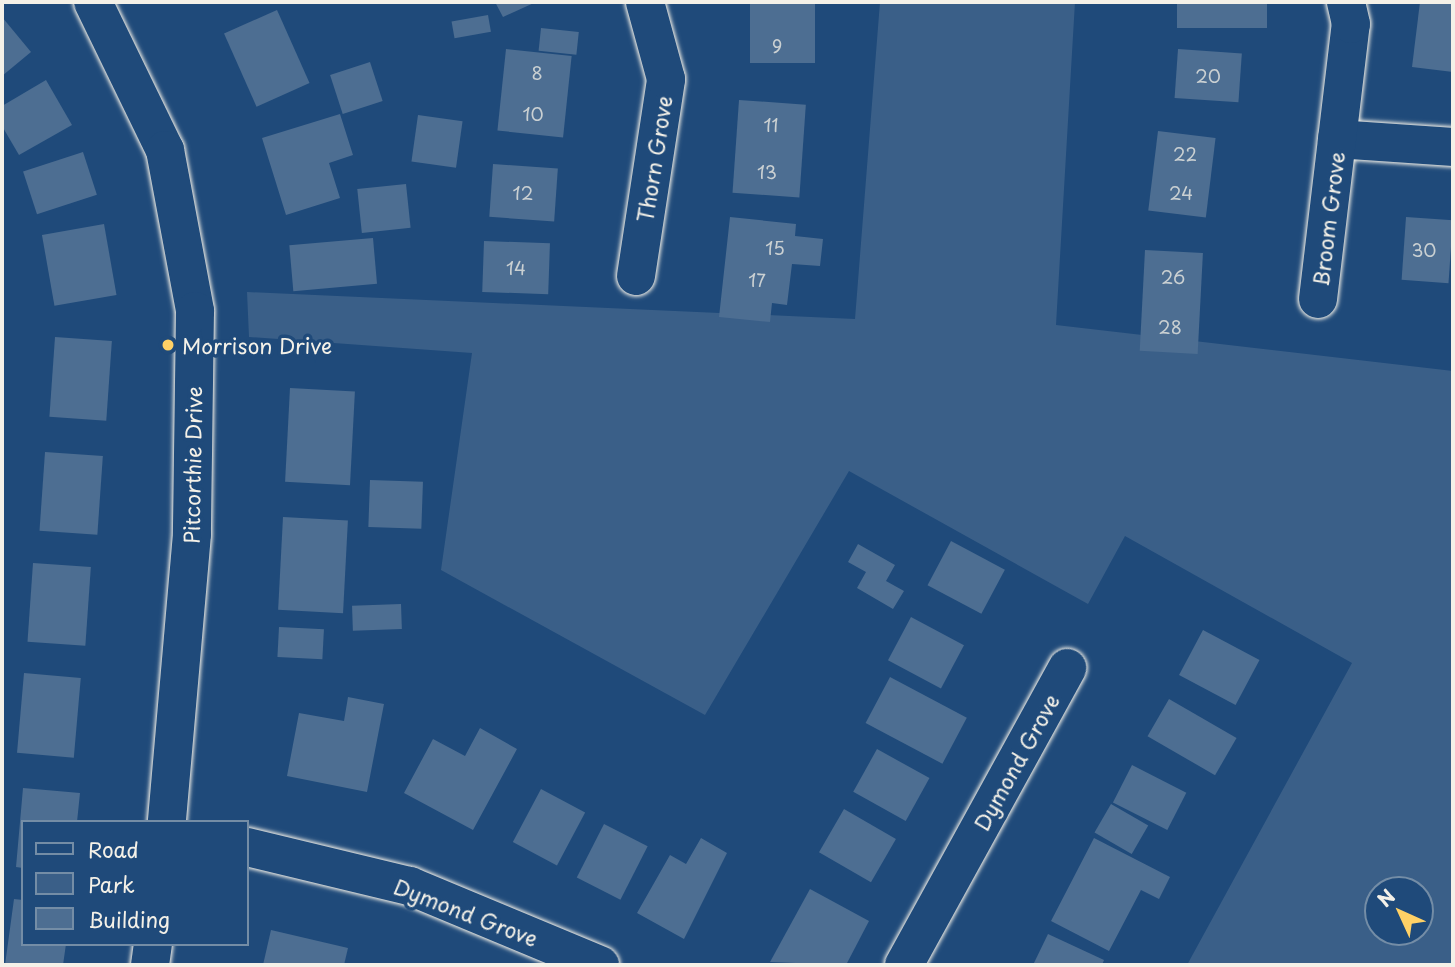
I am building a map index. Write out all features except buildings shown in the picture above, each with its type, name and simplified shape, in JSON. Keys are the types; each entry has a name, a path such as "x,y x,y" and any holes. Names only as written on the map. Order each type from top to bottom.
{"street":[{"name":"Pitcorthie Drive","path":"93,2 165,150 195,311 192,534 167,820"},
{"name":"Thorn Grove","path":"636,276 666,79 645,2"},
{"name":"Broom Grove","path":"1318,299 1351,24 1346,2"},
{"name":"Broom Grove","path":"1337,139 1453,147"},
{"name":"Dymond Grove","path":"904,965 1067,668"},
{"name":"Dymond Grove","path":"248,847 410,886 600,965"},
{"path":"150,965 153,946"}],"green space":[{"path":"880,2 1075,2 1056,325 1453,371 1453,965 1187,965 1352,663 1125,536 1088,604 849,471 705,715 441,570 472,353 249,337 247,292 855,319"}],"place":[{"name":"Morrison Drive","path":"168,345"}]}
